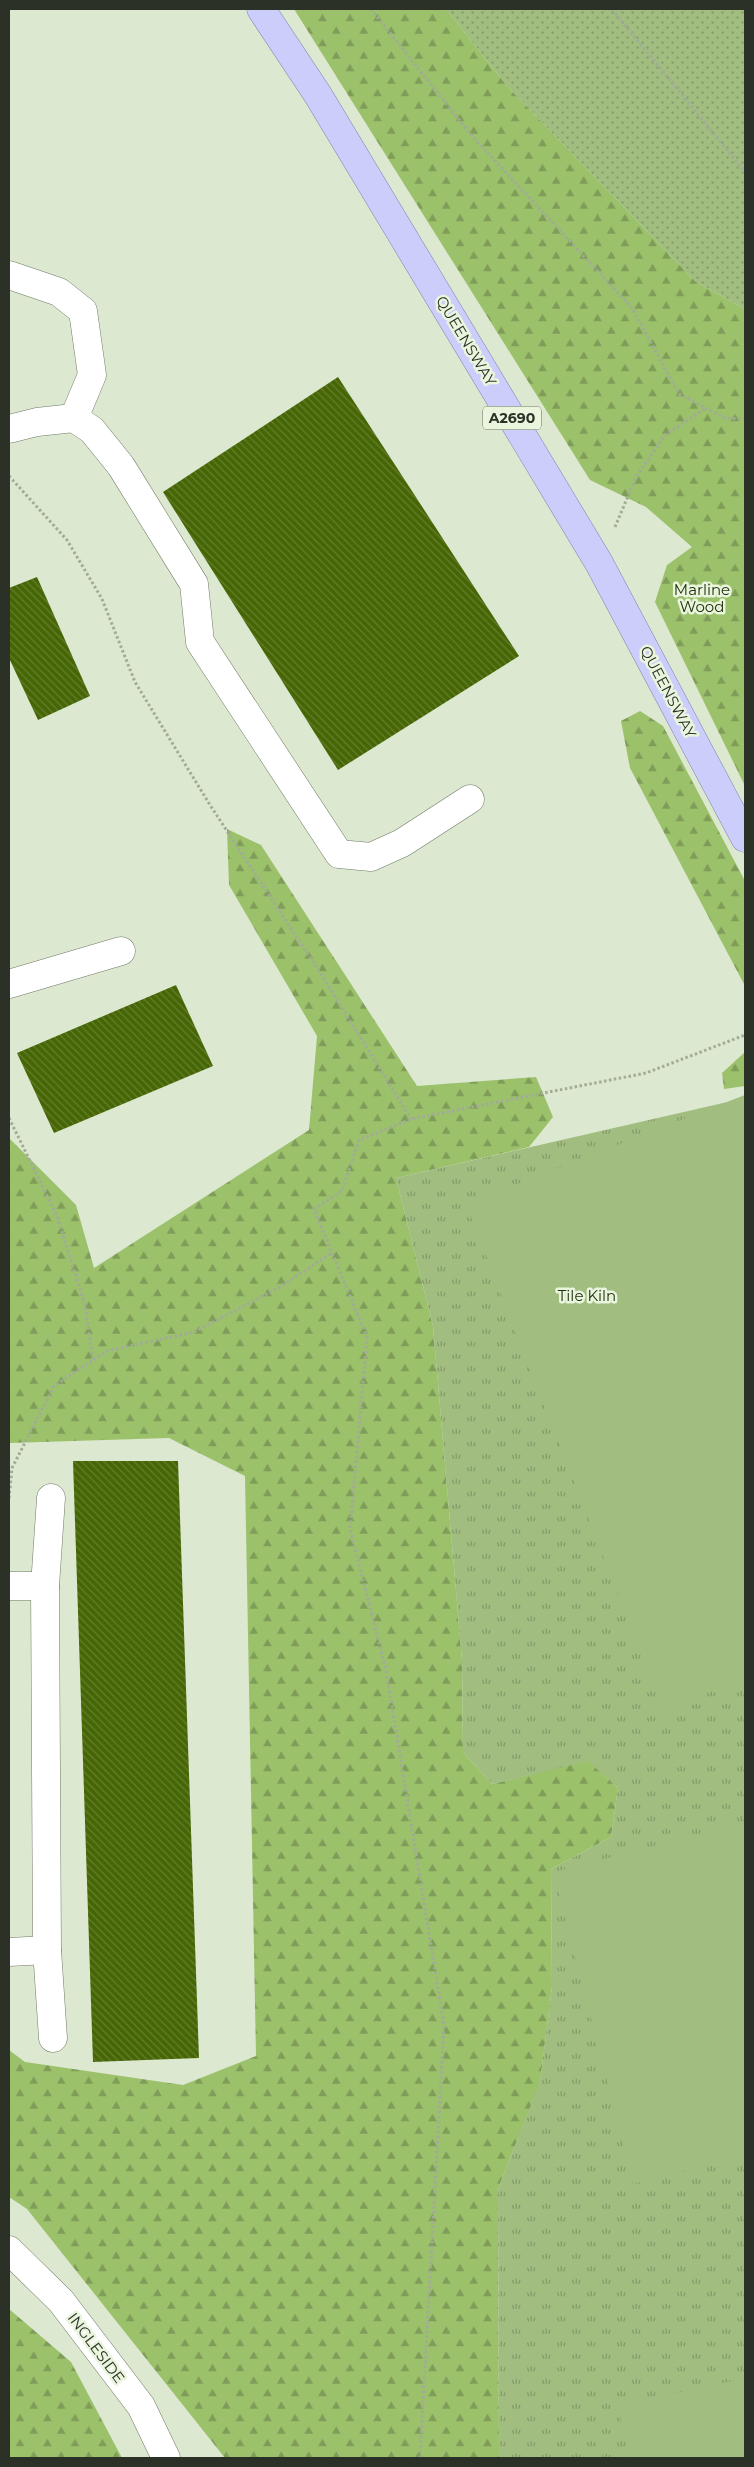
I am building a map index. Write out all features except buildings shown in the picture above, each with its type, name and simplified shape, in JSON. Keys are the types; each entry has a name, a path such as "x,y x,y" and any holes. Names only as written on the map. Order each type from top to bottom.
{"main road":[{"name":"QUEENSWAY","path":"261,9 318,95 599,563 745,838"}],"street":[{"path":"9,276 59,292 83,311 92,375 74,418"},
{"path":"9,428 37,422 74,418 92,430 120,466 194,584 200,642 339,854 371,857 402,843 470,799"},
{"path":"9,984 121,950"},
{"path":"51,1498 45,1586 48,1950 53,2038"},
{"path":"9,1586 45,1586"},
{"path":"9,1952 48,1950"},
{"name":"INGLESIDE","path":"9,2250 61,2301 141,2406 166,2458"}],"path":[{"path":"371,9 472,136 632,308 679,394 725,418 745,418"},
{"path":"612,9 745,172"},
{"path":"599,563 636,477 665,435 706,408"},
{"path":"9,476 67,540 102,599 135,682 210,805 324,979 411,1119"},
{"path":"420,2458 444,2025 386,1670 350,1529 368,1338 314,1209 342,1191 359,1140 411,1119 646,1073 745,1035"},
{"path":"9,1118 56,1216 85,1305 93,1361"},
{"path":"9,1498 12,1468 54,1386 107,1351 194,1332 280,1287 332,1252"}],"green space":[{"name":"Marline Wood","path":"294,9 446,9 507,86 696,282 745,309 745,786 655,602 667,565 692,547 646,507 590,480"},
{"path":"446,9 745,9 745,309 696,282 507,86"},
{"path":"640,711 663,726 745,881 745,986 630,768 621,721"},
{"path":"227,829 261,845 417,1086 536,1077 553,1117 529,1147 396,1178 433,1326 462,1660 463,1752 492,1784 588,1760 618,1788 611,1837 551,1869 552,1986 540,2083 498,2189 499,2458 225,2458 27,2209 9,2197 9,2050 25,2062 183,2085 256,2056 245,1476 169,1438 9,1443 9,1138 76,1205 94,1268 309,1130 317,1036 229,885"},
{"path":"745,1052 745,1086 724,1089 722,1073"},
{"path":"745,1095 745,1678 663,1711 466,1204"},
{"name":"Tile Kiln","path":"745,1098 745,2458 499,2458 498,2189 540,2082 552,1986 551,1869 611,1837 618,1788 588,1761 492,1784 463,1752 462,1660 433,1326 396,1178"},
{"path":"745,1823 745,2155 633,2184 554,1872"},
{"path":"9,2309 71,2362 122,2458 9,2458"},
{"path":"745,2378 745,2458 630,2458 618,2406"}]}
